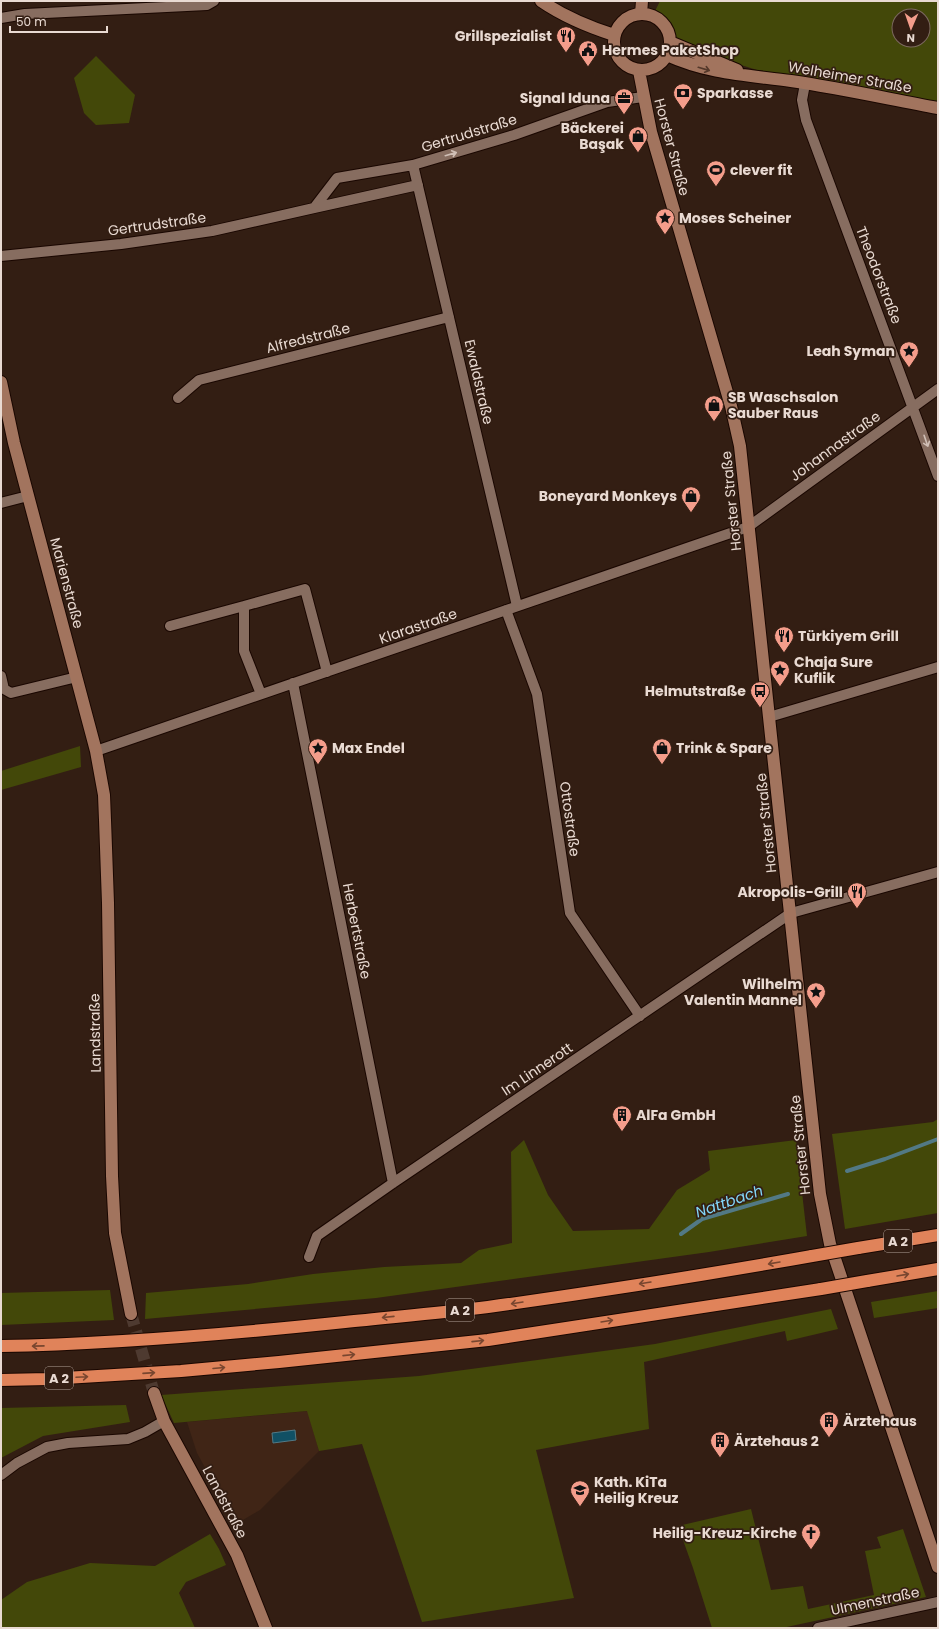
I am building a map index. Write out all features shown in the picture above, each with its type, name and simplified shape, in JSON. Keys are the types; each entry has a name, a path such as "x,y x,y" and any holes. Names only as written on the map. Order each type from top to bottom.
{"highway":[{"name":"A 2","path":"1,1346 51,1345 170,1338 486,1307 735,1270 938,1235"},
{"name":"A 2","path":"1,1380 48,1379 181,1371 481,1340 821,1289 938,1269"}],"main road":[{"path":"541,1 561,13 597,30 614,35"},
{"path":"641,14 642,1"},
{"path":"641,14 652,16 660,20 668,30 670,42 664,61 653,69 639,71 630,68 619,60 613,46 614,35 618,27 625,19 641,14"},
{"name":"Welheimer Straße","path":"670,42 757,78"},
{"name":"Welheimer Straße","path":"667,55 708,70 805,84 938,108"},
{"name":"Horster Straße","path":"639,71 651,132 731,406 740,446 820,1194 830,1244 938,1567"},
{"name":"Marienstraße","path":"1,382 14,443 96,751"},
{"name":"Landstraße","path":"96,751 104,795 105,814 108,903 112,1182 115,1233 131,1314"},
{"name":"Landstraße","path":"154,1392 164,1421 237,1555 266,1628"}],"street":[{"path":"1,18 25,14 207,5 214,1"},
{"name":"Theodorstraße","path":"805,84 802,100 806,120 938,476"},
{"name":"Gertrudstraße","path":"314,208 337,178 413,165 514,135 607,102 643,97"},
{"name":"Ewaldstraße","path":"413,165 517,606"},
{"name":"Gertrudstraße","path":"1,256 121,244 212,231 418,185"},
{"name":"Alfredstraße","path":"178,398 199,380 449,317"},
{"name":"Johannastraße","path":"748,527 938,389"},
{"path":"1,503 28,496"},
{"name":"Klarastraße","path":"96,751 748,527"},
{"path":"170,626 305,589 327,672"},
{"path":"244,606 244,651 261,694"},
{"name":"Ottostraße","path":"506,610 537,694 570,913 640,1016"},
{"path":"769,717 938,667"},
{"path":"1,676 4,689 11,693 77,677"},
{"name":"Herbertstraße","path":"293,684 393,1183"},
{"path":"791,912 938,872"},
{"name":"Im Linnerott","path":"309,1257 317,1236 791,912"},
{"path":"1,1474 47,1447 68,1443 128,1439 145,1432 164,1421"},
{"name":"Ulmenstraße","path":"818,1628 938,1602"}],"shaded area":[{"path":"308,1411 319,1451 260,1510 236,1524 197,1453 187,1422"}],"green space":[{"path":"660,1 938,1 938,104 791,78 757,70 712,56 676,41 674,31 670,23 655,11"},
{"path":"96,56 135,95 129,123 96,125 84,113 74,78"},
{"path":"80,746 81,767 1,790 1,771"},
{"path":"938,1119 938,1213 845,1229 832,1134 933,1122"},
{"path":"524,1140 548,1195 573,1231 649,1229 677,1190 710,1170 708,1151 796,1140 807,1236 709,1252 376,1298 145,1319 146,1293 248,1284 313,1274 384,1267 461,1263 479,1250 512,1243 511,1152"},
{"path":"110,1290 114,1320 1,1325 1,1293"},
{"path":"938,1291 938,1308 874,1318 871,1302"},
{"path":"831,1309 838,1329 787,1341 785,1331 644,1362 649,1429 536,1450 574,1598 422,1622 362,1444 319,1451 307,1411 174,1423 161,1395 419,1376 655,1344"},
{"path":"126,1405 130,1422 43,1436 1,1458 1,1408"},
{"path":"751,1509 771,1590 803,1586 808,1609 874,1595 865,1551 881,1548 877,1537 903,1529 926,1597 782,1628 712,1628 678,1526"},
{"path":"210,1534 226,1565 186,1582 179,1593 195,1628 1,1628 1,1600 27,1582 90,1563 155,1566"}],"water":[{"path":"295,1430 296,1440 273,1443 272,1433"}],"waterway":[{"name":"Nattbach","path":"847,1171 885,1159 938,1139"},
{"name":"Nattbach","path":"681,1234 702,1219 788,1194"}],"tunnel":[{"path":"131,1314 154,1393"}],"place":[{"name":"Grillspezialist","path":"566,53"},
{"name":"Hermes PaketShop","path":"588,67"},
{"name":"Sparkasse","path":"683,110"},
{"name":"Signal Iduna","path":"624,115"},
{"name":"Bäckerei Başak","path":"638,153"},
{"name":"clever fit","path":"716,187"},
{"name":"Moses Scheiner","path":"665,235"},
{"name":"Leah Syman","path":"909,368"},
{"name":"SB Waschsalon Sauber Raus","path":"714,422"},
{"name":"Boneyard Monkeys","path":"691,513"},
{"name":"Türkiyem Grill","path":"784,653"},
{"name":"Chaja Sure Kuflik","path":"780,687"},
{"name":"Helmutstraße","path":"760,708"},
{"name":"Max Endel","path":"318,765"},
{"name":"Trink & Spare","path":"662,765"},
{"name":"Akropolis-Grill","path":"857,909"},
{"name":"Wilhelm Valentin Mannel","path":"816,1009"},
{"name":"AlFa GmbH","path":"622,1132"},
{"name":"Ärztehaus","path":"829,1438"},
{"name":"Ärztehaus 2","path":"720,1458"},
{"name":"Kath. KiTa Heilig Kreuz","path":"580,1507"},
{"name":"Heilig-Kreuz-Kirche","path":"811,1550"}]}
